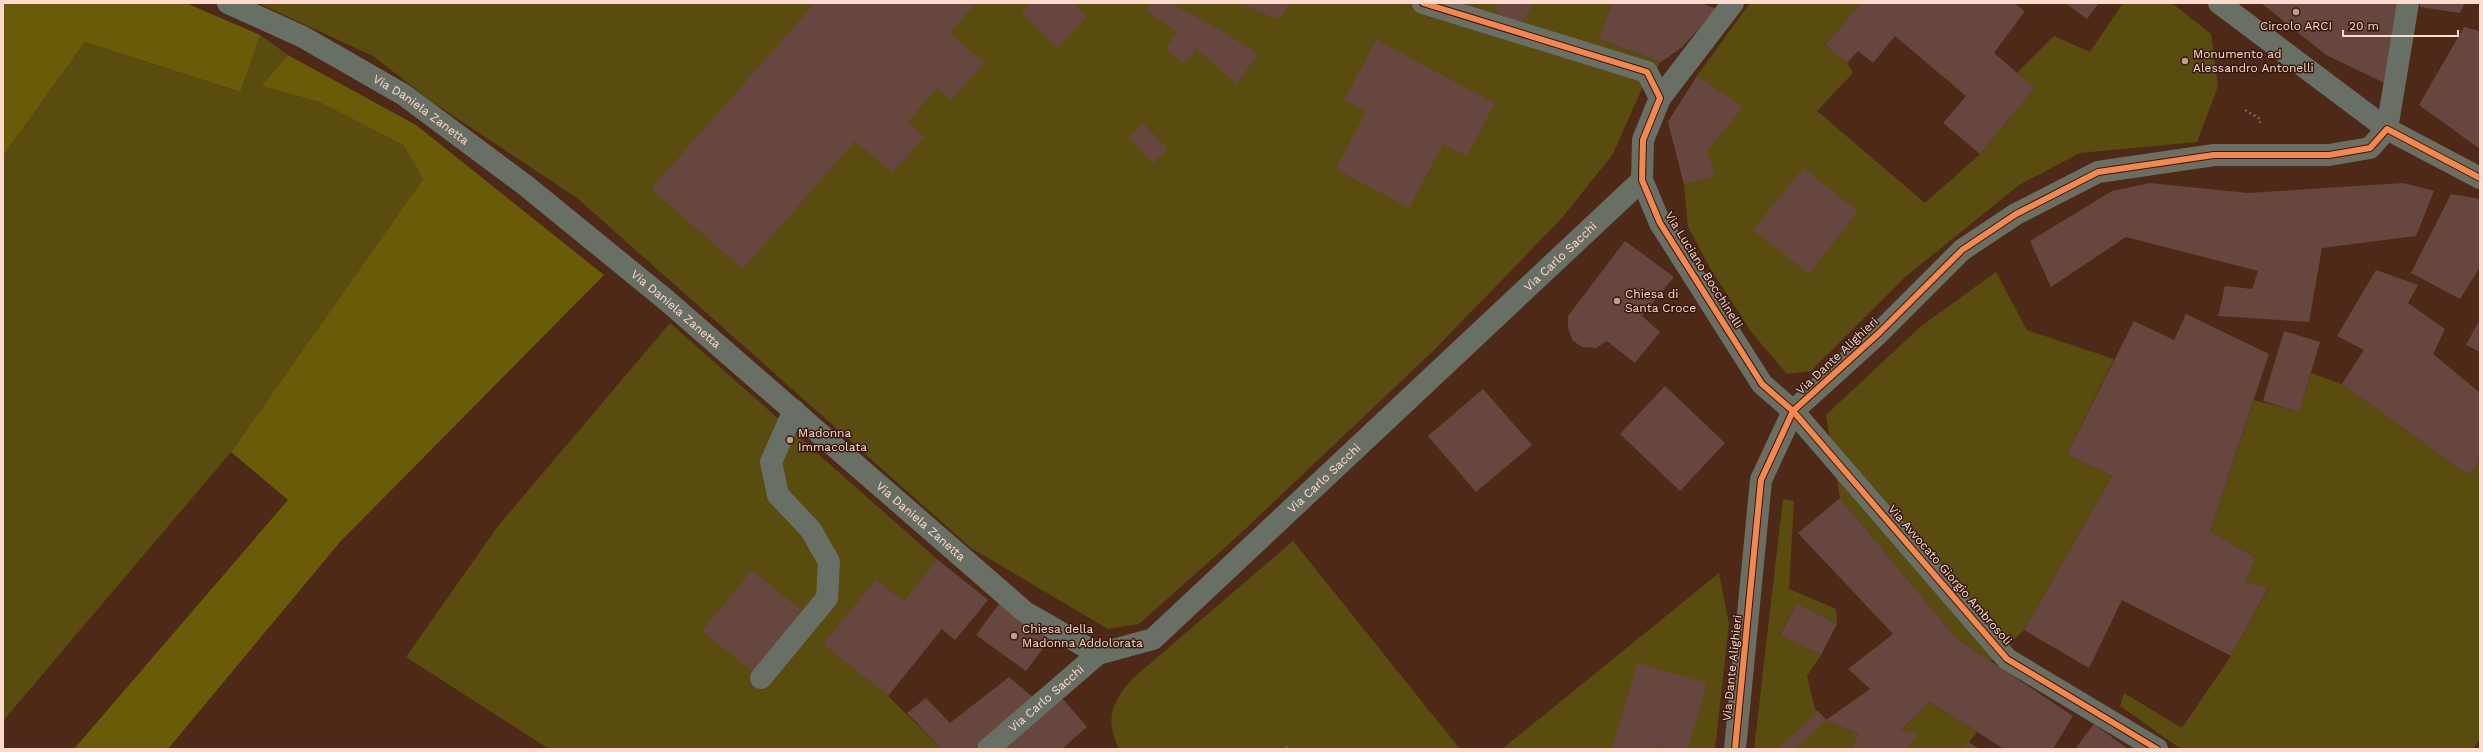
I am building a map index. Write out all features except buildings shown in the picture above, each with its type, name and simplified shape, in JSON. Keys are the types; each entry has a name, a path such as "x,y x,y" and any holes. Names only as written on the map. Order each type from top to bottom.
{"street":[{"name":"Via Daniela Zanetta","path":"228,3 302,37 404,95 531,190 665,299 1025,612 1098,654"},
{"path":"1424,3 1647,72 1660,98"},
{"name":"Via Luciano Bocchinelli","path":"1733,3 1660,98 1643,140 1642,180 1660,223 1762,384 1794,411"},
{"path":"2220,3 2387,129 2480,178"},
{"path":"2387,129 2408,3"},
{"name":"Via Dante Alighieri","path":"1735,749 1761,480 1794,411 1878,333 1962,250 2016,214 2098,172 2214,155 2329,155 2370,148 2387,129"},
{"name":"Via Carlo Sacchi","path":"988,749 1098,654 1153,639 1642,180"},
{"path":"761,678 827,598 829,562 811,530 778,495 771,462 794,410"},
{"name":"Via Avvocato Giorgio Ambrosoli","path":"1794,411 2007,659 2156,749"}],"shaded area":[{"path":"3,3 186,3 260,35 240,92 85,42 3,156"},
{"path":"258,3 1612,3 1599,39 1661,62 1643,86 1613,154 1562,218 1434,350 1239,535 1139,624 1108,629 971,548 577,198 431,101 373,56"},
{"path":"1750,3 1861,3 1825,45 1847,63 1853,73 1817,111 1925,203 1980,154 2035,88 2017,73 2054,36 2090,52 2123,3 2172,3 2211,34 2218,86 2197,142 2080,153 2019,185 1904,278 1811,371 1787,374 1752,333 1710,268 1688,227 1684,184 1668,122 1697,76"},
{"path":"260,35 288,55 261,86 319,102 403,145 423,179 231,452 3,721 3,156 85,42 239,92"},
{"path":"288,55 416,125 604,275 340,542 168,749 74,749 288,500 231,452 423,179 403,145 319,102 261,86"},
{"path":"1996,272 2027,330 2114,359 2067,454 2112,476 2024,630 1991,662 1957,639 1840,498 1826,415 1920,327"},
{"path":"670,323 937,559 904,601 876,579 824,644 888,696 942,749 549,749 406,657 498,526"},
{"path":"2311,373 2342,384 2468,475 2480,461 2480,739 2473,749 2181,749 2120,706 2124,693 2182,728 2231,656 2268,589 2245,582 2256,558 2210,531 2254,400 2299,412"},
{"path":"1783,499 1794,501 1789,589 1836,609 1837,624 1797,603 1780,634 1821,655 1807,676 1815,709 1827,720 1858,734 1852,749 1754,749"},
{"path":"1293,541 1460,749 1119,749 1112,729 1112,712 1119,697 1131,680"},
{"path":"1719,573 1729,624 1715,749 1502,749"},
{"path":"1930,702 1977,732 1964,749 1908,749 1917,734 1901,730"}],"cycle path":[{"path":"1423,3 1647,72 1660,98 1643,140 1642,180 1660,223 1762,384 1793,411 2007,659 2157,749"},
{"path":"1735,749 1761,480 1793,411 1879,333 1962,250 2016,214 2098,172 2214,155 2329,155 2370,148 2387,129 2480,178"}],"place":[{"name":"Circolo ARCI","path":"2296,12"},
{"name":"Monumento ad Alessandro Antonelli","path":"2185,61"},
{"name":"Chiesa di Santa Croce","path":"1617,301"},
{"name":"Madonna Immacolata","path":"790,440"},
{"name":"Chiesa della Madonna Addolorata","path":"1014,636"}]}
